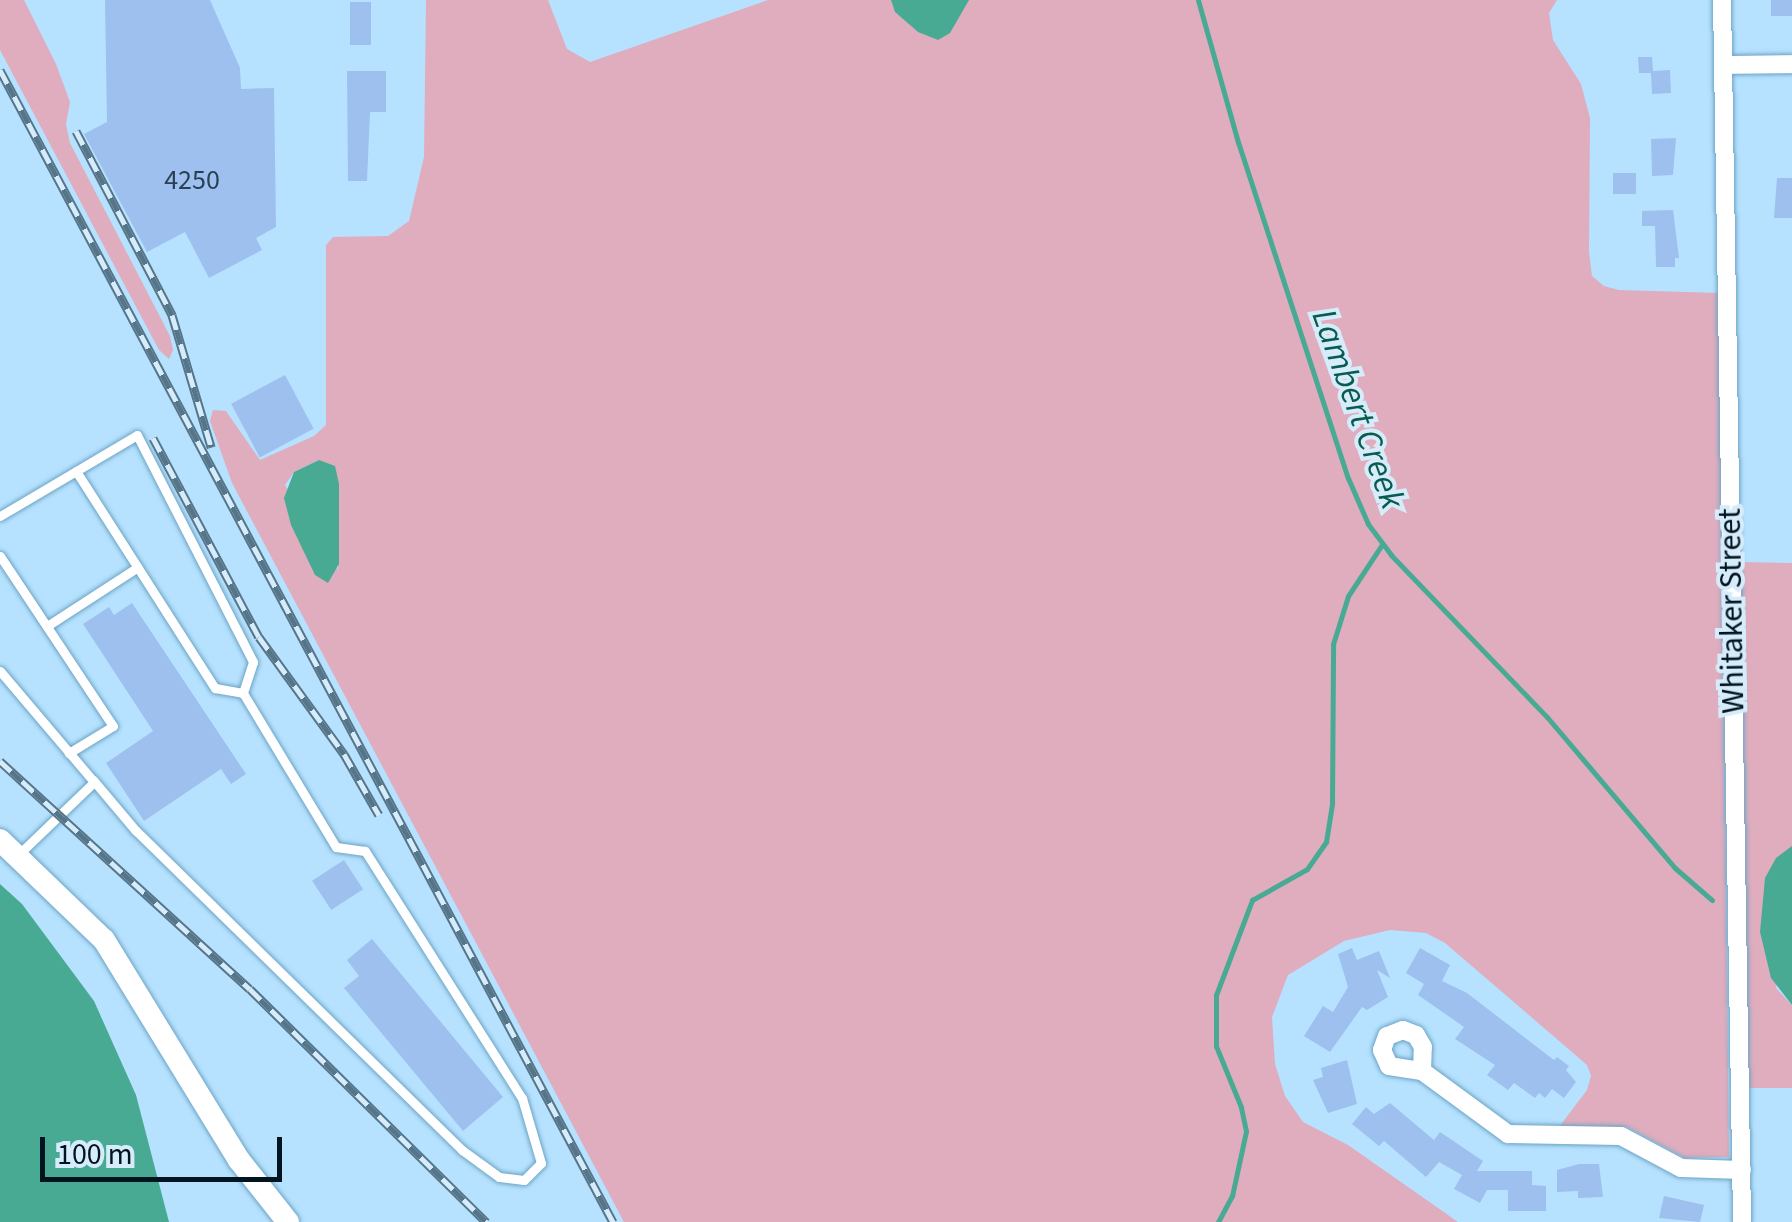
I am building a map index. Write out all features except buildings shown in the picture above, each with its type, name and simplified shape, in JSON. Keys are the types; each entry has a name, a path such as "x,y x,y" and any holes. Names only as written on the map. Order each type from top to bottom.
{"street":[{"name":"Whitaker Street","path":"1722,0 1742,1222"},
{"path":"1724,65 1792,64"},
{"path":"9,848 104,940 239,1160 288,1222"},
{"path":"1422,1070 1490,1124 1513,1136 1621,1136 1678,1167 1742,1170"}],"lane":[{"path":"0,516 137,435 253,662 243,692 336,847 366,851 522,1098 541,1163 524,1180 499,1177 462,1150 136,831 0,671"},
{"path":"76,471 215,688 243,692"},
{"path":"0,556 113,726 70,753"},
{"path":"47,626 138,567"},
{"path":"9,848 92,780"}],"shaded area":[{"path":"0,0 24,0 56,64 70,102 66,124 70,143 170,336 173,350 169,359 159,350 0,50"},
{"path":"426,0 548,0 567,49 590,62 768,0 1557,0 1549,13 1553,40 1581,84 1590,118 1592,276 1604,286 1619,290 1720,293 1729,1157 1685,1158 1627,1127 1559,1127 1587,1090 1591,1076 1587,1065 1445,943 1426,933 1390,930 1344,941 1288,975 1272,1017 1275,1064 1285,1096 1303,1122 1348,1145 1458,1222 624,1222 232,483 210,421 213,410 226,411 260,460 314,436 326,425 326,245 333,237 388,236 409,221 424,157","holes":["319,460 339,484 338,570 285,485 294,472"]},
{"path":"891,0 969,0 950,33 938,40 918,32 895,12"},
{"path":"319,460 335,466 339,484 339,564 328,583 315,575 291,525 284,498 294,472"},
{"path":"1739,562 1792,563 1792,923 1776,988 1792,1005 1792,1088 1748,1088"},
{"path":"1792,846 1792,1005 1771,978 1760,932 1765,878 1776,858"},
{"path":"0,884 22,904 94,1001 136,1095 169,1222 0,1222"}],"waterway":[{"name":"Lambert Creek","path":"1198,0 1238,142 1348,478 1368,524 1391,555 1547,717 1675,868 1712,900"},
{"path":"1218,1222 1232,1196 1246,1131 1241,1107 1216,1046 1216,995 1252,900 1307,869 1326,842 1332,803 1333,644 1348,596 1381,546"}],"railway":[{"path":"0,70 613,1222"},
{"path":"76,131 172,315 211,447"},
{"path":"153,438 259,637 344,754 379,815"},
{"path":"0,761 250,989 486,1222"}]}
